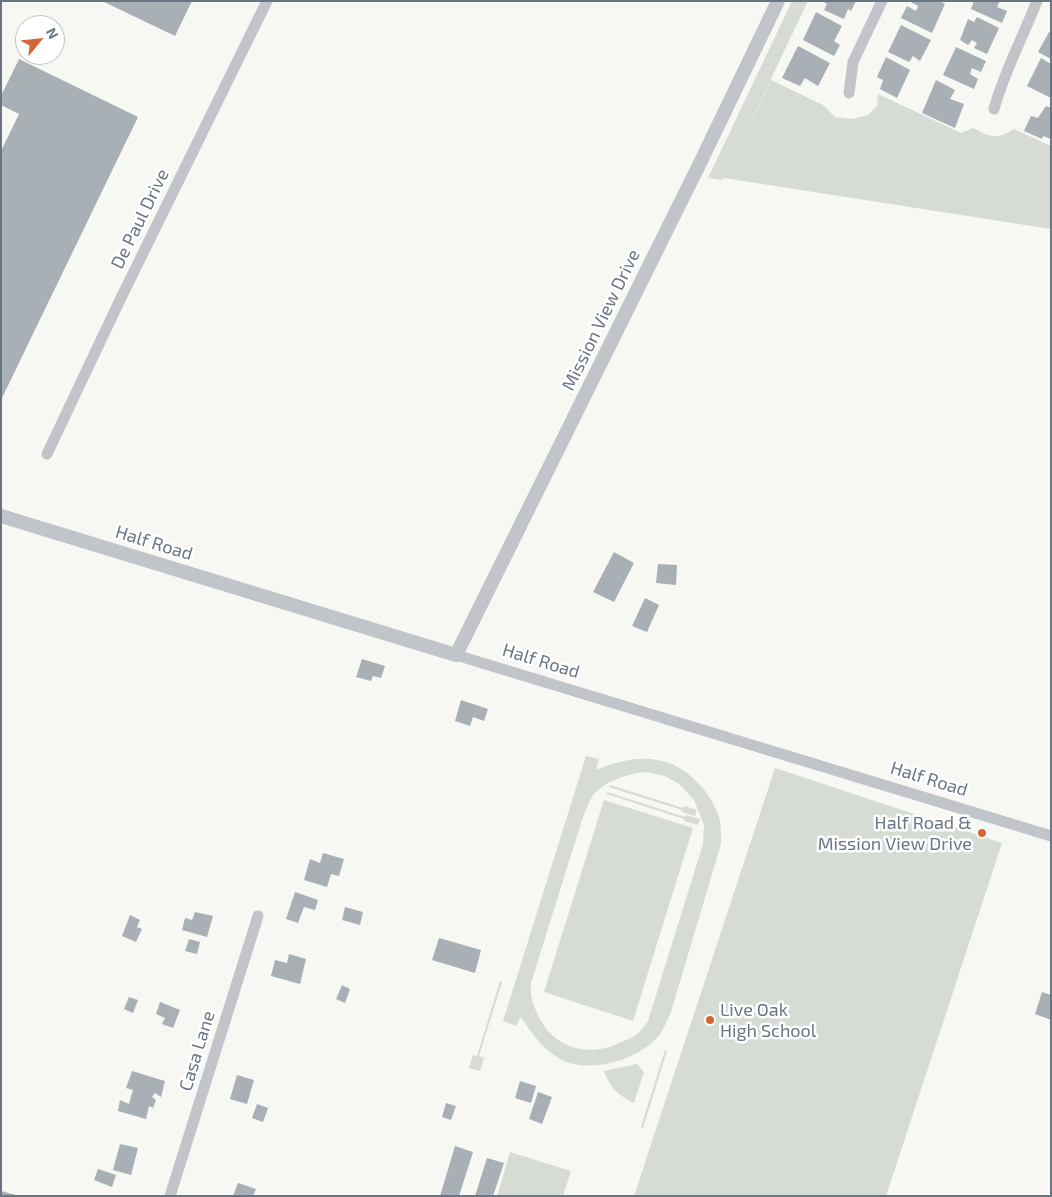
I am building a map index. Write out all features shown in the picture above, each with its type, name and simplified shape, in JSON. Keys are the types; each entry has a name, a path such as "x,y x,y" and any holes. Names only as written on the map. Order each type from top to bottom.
{"street":[{"name":"De Paul Drive","path":"47,454 119,302 267,1"},
{"name":"Mission View Drive","path":"456,655 698,168 778,1"},
{"path":"849,93 853,62 882,1"},
{"path":"994,109 999,89 1037,1"},
{"name":"Half Road","path":"1,515 1051,836"},
{"name":"Casa Lane","path":"170,1196 258,916"}],"shaded area":[{"path":"792,1 808,1 728,169 771,80 823,105 835,117 852,119 868,115 877,106 878,94 961,133 973,128 984,134 998,136 1014,129 1051,146 1051,229 724,178 722,180 708,178"},
{"path":"586,756 599,759 596,770 624,761 650,759 676,766 688,774 709,796 719,816 721,844 670,1015 661,1033 640,1052 627,1058 599,1065 585,1066 572,1064 554,1055 538,1040 521,1017 516,1026 503,1021","holes":["646,772 665,776 679,784 694,800 704,825 703,844 648,1021 634,1036 609,1047 596,1050 572,1047 552,1035 544,1025 534,1005 531,995 531,983 582,820 594,794 605,785 625,776"]},
{"path":"775,768 1002,843 886,1196 634,1196"},
{"path":"610,785 683,808 684,806 697,810 695,816 682,812 682,810 609,787"},
{"path":"607,792 685,817 686,815 700,819 698,825 684,821 684,819 607,794"},
{"path":"604,800 693,828 633,1021 544,992"},
{"path":"500,981 502,982 479,1056 484,1058 480,1071 469,1068 473,1055 477,1056"},
{"path":"665,1050 667,1051 643,1128 641,1127"},
{"path":"637,1064 644,1072 634,1103 615,1090 604,1071"},
{"path":"510,1152 571,1171 563,1196 497,1196"}],"building":[{"path":"102,1 192,1 175,36"},
{"path":"822,1 856,1 851,11 848,9 844,19 824,10 827,4"},
{"path":"909,1 939,1 945,4 932,33 901,18 907,6 916,11 918,6"},
{"path":"974,1 1000,1 997,7 1007,11 1002,23 971,9"},
{"path":"816,12 842,26 834,41 840,45 834,56 803,40"},
{"path":"977,17 999,28 987,54 974,48 977,43 972,40 968,45 960,40 968,19 974,22"},
{"path":"901,25 931,40 920,61 913,56 909,62 888,52"},
{"path":"1049,32 1051,33 1051,59 1038,52"},
{"path":"798,46 830,63 818,86 805,78 800,86 782,78"},
{"path":"956,47 986,61 981,72 972,68 970,74 978,79 974,89 943,75"},
{"path":"886,57 910,70 897,98 880,89 883,80 877,77"},
{"path":"1041,58 1051,64 1051,98 1027,86"},
{"path":"16,65 31,65 138,117 1,400 1,151 19,114 1,105 1,96"},
{"path":"936,80 955,90 950,99 964,104 955,128 922,113"},
{"path":"1046,106 1051,108 1051,139 1043,136 1042,139 1024,131 1031,116 1038,118"},
{"path":"614,552 634,563 614,602 593,592"},
{"path":"658,564 677,565 676,585 656,583"},
{"path":"645,598 659,605 647,632 632,626"},
{"path":"362,659 385,666 381,678 373,676 371,681 356,677"},
{"path":"461,700 488,709 484,721 473,717 470,726 455,721"},
{"path":"323,853 344,859 339,876 331,874 327,887 304,880 310,859 320,863"},
{"path":"295,892 318,900 315,910 304,907 298,923 286,919"},
{"path":"345,907 363,912 360,925 342,920"},
{"path":"195,912 213,916 207,937 182,930 185,918 192,920"},
{"path":"130,915 140,920 137,927 142,929 136,942 122,936"},
{"path":"439,938 481,950 475,973 432,960"},
{"path":"189,939 200,942 197,954 185,951"},
{"path":"289,954 306,959 300,984 271,976 275,960 287,963"},
{"path":"342,985 350,989 345,1003 336,999"},
{"path":"1042,992 1051,995 1051,1020 1035,1014"},
{"path":"129,997 138,1000 133,1013 124,1009"},
{"path":"160,1002 180,1010 173,1028 162,1024 165,1018 156,1014"},
{"path":"132,1071 165,1081 161,1097 155,1093 152,1097 156,1100 153,1108 149,1106 146,1119 118,1111 120,1100 129,1104 133,1090 126,1088"},
{"path":"237,1075 254,1080 247,1104 230,1099"},
{"path":"520,1081 536,1086 531,1103 515,1098"},
{"path":"538,1092 552,1097 542,1124 529,1119"},
{"path":"446,1103 456,1106 451,1120 442,1117"},
{"path":"257,1104 268,1108 263,1122 252,1118"},
{"path":"120,1144 138,1148 131,1175 113,1170"},
{"path":"455,1146 473,1152 459,1196 440,1196"},
{"path":"487,1158 504,1163 493,1196 475,1196"},
{"path":"98,1169 116,1175 112,1187 94,1180"},
{"path":"238,1183 256,1189 253,1196 233,1196"},
{"path":"1,1191 16,1195 16,1196 1,1196"}],"place":[{"name":"Half Road & Mission View Drive","path":"982,833"},
{"name":"Live Oak High School","path":"710,1020"}]}
